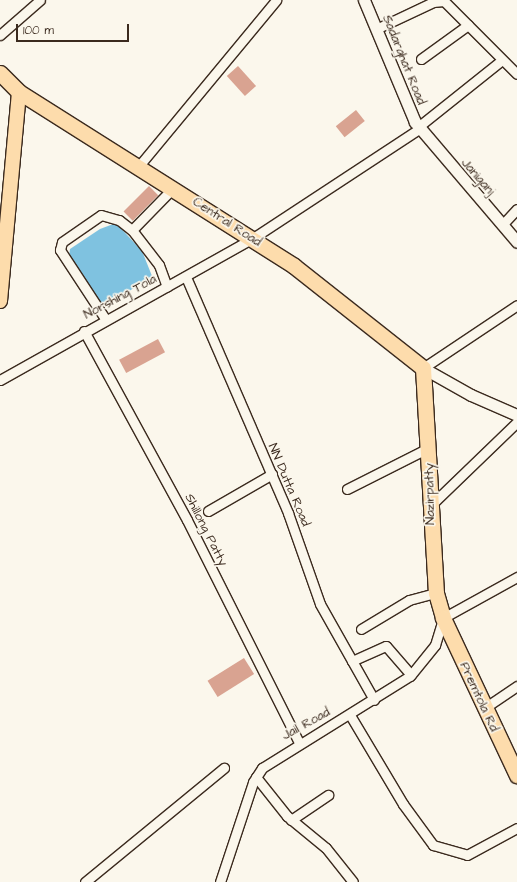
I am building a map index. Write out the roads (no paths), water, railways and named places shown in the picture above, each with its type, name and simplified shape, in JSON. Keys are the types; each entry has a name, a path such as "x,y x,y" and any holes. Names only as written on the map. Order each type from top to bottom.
{"highway":[{"name":"Central Road","path":"0,73 19,92 253,238 329,290 423,368"},
{"name":"Nazirpatty","path":"423,368 428,448 429,507 436,593 443,618"},
{"name":"Premtola Rd","path":"443,618 483,709 517,775"}],"main road":[{"path":"0,301 19,92"}],"street":[{"path":"0,35 40,0"},
{"path":"138,167 276,0"},
{"name":"Sadarghat Road","path":"364,0 419,128"},
{"path":"376,29 440,0 468,25 517,74"},
{"path":"421,59 468,25"},
{"name":"Norshing Tola","path":"0,380 84,331 186,277 253,238 419,128 502,60"},
{"name":"Janiganj","path":"419,128 517,242"},
{"path":"132,230 173,188"},
{"path":"502,225 517,209"},
{"path":"106,320 71,271 60,250 62,242 101,215 119,220 132,230 159,265 167,287"},
{"name":"NN Dutta Road","path":"186,277 272,474 320,604 374,700"},
{"path":"517,305 423,368 471,395 517,415"},
{"name":"Shillong Patty","path":"84,331 187,520 299,743"},
{"path":"429,507 517,422"},
{"path":"347,489 428,448"},
{"path":"208,511 272,474"},
{"path":"443,618 517,577"},
{"path":"361,629 409,600 436,593"},
{"name":"Jail Road","path":"220,882 256,777 266,763 350,715 411,675 435,645 443,618"},
{"path":"352,661 386,646 411,675"},
{"path":"483,709 517,686"},
{"path":"350,715 416,824 433,845 466,855 517,828"},
{"path":"85,882 224,768"},
{"path":"256,777 291,820 326,848 353,882"},
{"path":"291,820 328,795"}],"water":[{"path":"116,223 142,251 152,276 108,305 101,303 69,257 70,249 100,229"}]}
